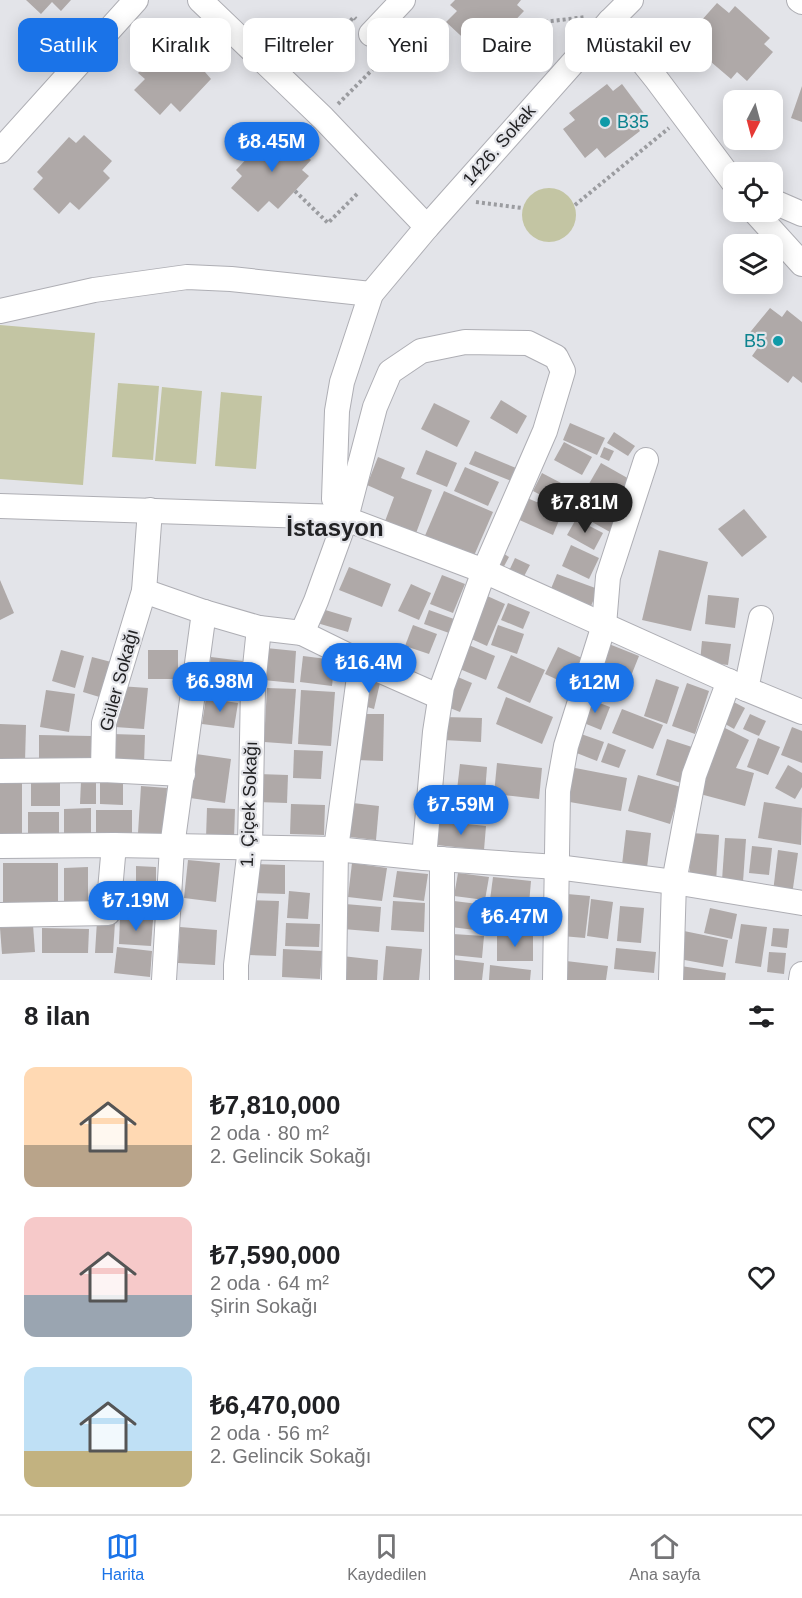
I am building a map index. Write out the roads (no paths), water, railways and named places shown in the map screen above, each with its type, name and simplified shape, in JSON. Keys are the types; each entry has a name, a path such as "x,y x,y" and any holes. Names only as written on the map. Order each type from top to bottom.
{"street":[{"path":"0,151 136,0"},
{"path":"200,0 323,118 427,226"},
{"path":"386,18 403,0"},
{"path":"620,11 684,116 723,168"},
{"name":"1426. Sokak","path":"340,509 337,411 342,382 371,294 427,226 620,11"},
{"path":"783,206 802,214"},
{"path":"763,222 802,264"},
{"path":"0,311 94,290 187,277 231,279 371,294"},
{"path":"302,633 316,601 340,509 375,407 390,372 421,351 465,342 528,343 556,357 563,371 545,431 484,571 440,697 435,732 433,858 442,980"},
{"path":"555,980 558,791 566,746 604,625 608,577 646,460"},
{"path":"0,506 150,510 340,509 802,712"},
{"name":"Güler Sokağı","path":"103,770 104,723 144,591 150,510"},
{"path":"144,591 258,628 302,633 440,697"},
{"path":"164,980 172,847 204,612"},
{"path":"671,980 674,882 694,775 737,685 761,618"},
{"name":"1. Çiçek Sokağı","path":"236,980 250,848 253,686 258,628"},
{"path":"334,980 336,849 361,662"},
{"path":"0,771 103,770 183,774"},
{"path":"0,846 114,845 336,849 557,867 674,882 802,903"},
{"path":"0,915 108,913 114,845"},
{"path":"801,980 802,974"}],"place":[{"name":"B35","path":"605,122"},
{"name":"B5","path":"778,341"}],"district":[{"name":"İstasyon","path":"335,528"}]}
